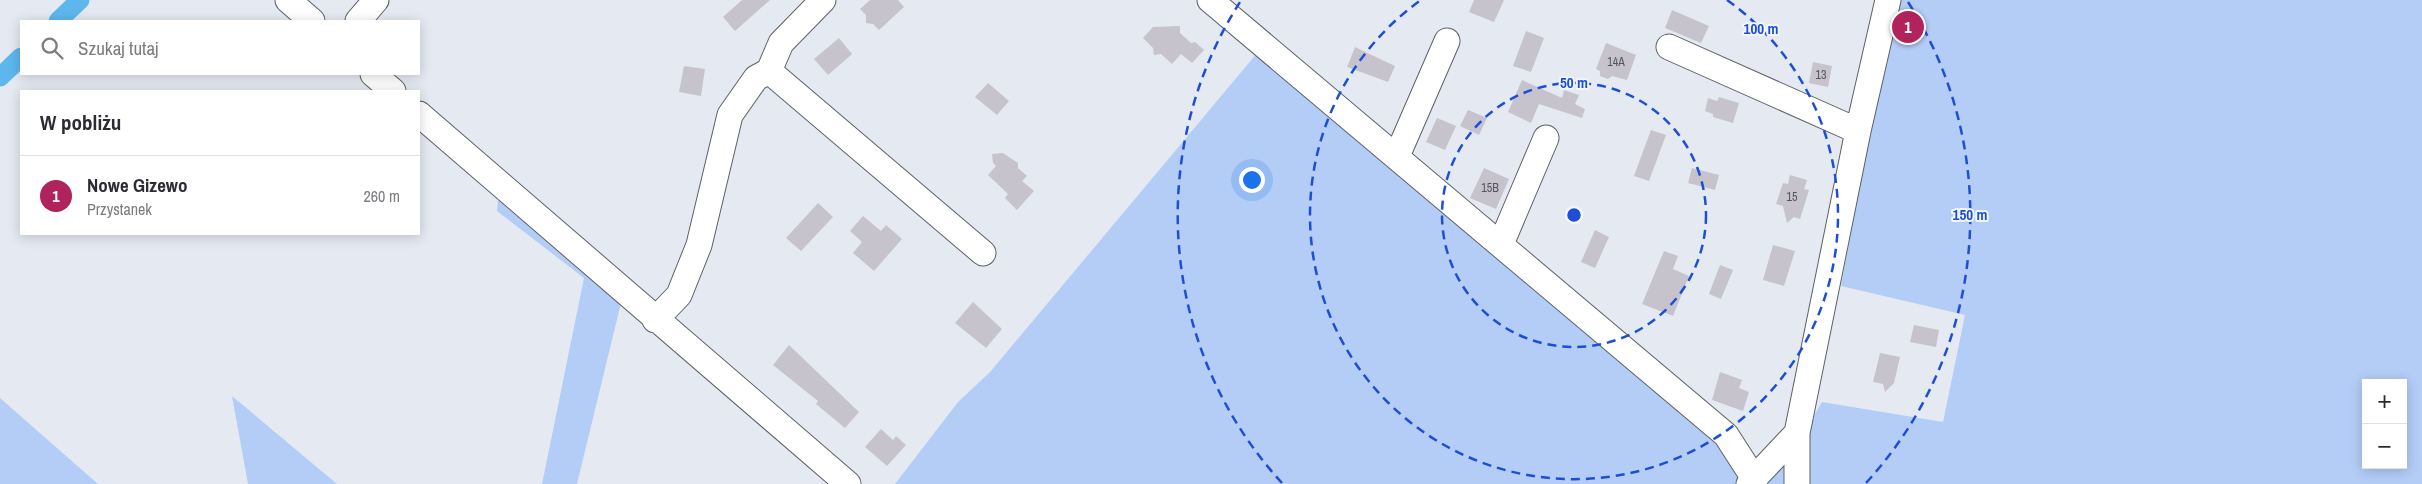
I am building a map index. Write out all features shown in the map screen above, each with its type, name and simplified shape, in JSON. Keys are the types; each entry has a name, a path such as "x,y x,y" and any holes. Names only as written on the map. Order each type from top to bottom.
{"street":[{"path":"288,0 311,20"},
{"path":"359,20 376,0"},
{"path":"655,320 679,295 699,245 730,115 756,78 769,72 781,43 823,0"},
{"path":"1210,0 1726,435 1752,482 1797,433"},
{"path":"1797,484 1797,433 1858,130 1888,0"},
{"path":"1397,156 1447,41"},
{"path":"1669,47 1858,130"},
{"path":"769,72 983,253"},
{"path":"374,75 392,90"},
{"path":"420,115 655,320 848,484"},
{"path":"1501,244 1546,138"}],"shaded area":[{"path":"1892,0 2422,0 2422,484 895,484 958,402 990,372 1263,46 1758,471 1792,452 1822,402 1943,422 1965,315 1841,286"},
{"path":"499,191 621,303 577,484 542,484 584,278 497,211"},
{"path":"232,396 337,484 248,484"},
{"path":"0,398 98,484 0,484"}],"building":[{"path":"742,0 770,0 735,31 723,17"},
{"path":"870,0 898,0 904,7 879,30 873,24 866,23 866,15 860,9"},
{"path":"1474,0 1504,0 1494,22 1469,12"},
{"path":"1672,10 1709,26 1701,43 1665,28"},
{"path":"1180,26 1180,33 1191,43 1195,42 1204,50 1192,63 1181,54 1172,64 1161,54 1154,55 1153,48 1143,38 1153,27"},
{"path":"1526,31 1544,38 1531,72 1513,66"},
{"path":"839,38 852,54 828,75 814,59"},
{"path":"1606,43 1636,55 1627,80 1612,76 1608,79 1600,76 1600,71 1596,69"},
{"path":"1355,47 1395,66 1388,82 1347,67"},
{"path":"1813,62 1832,66 1828,87 1809,83"},
{"path":"684,66 705,69 701,96 679,92"},
{"path":"1522,80 1562,98 1564,90 1579,95 1575,104 1585,109 1582,118 1539,104 1531,123 1508,112"},
{"path":"988,83 1009,101 997,115 975,97"},
{"path":"1719,97 1739,103 1733,123 1713,117 1713,114 1705,111 1708,98 1717,101"},
{"path":"1468,110 1487,118 1479,135 1460,126"},
{"path":"1437,118 1456,126 1445,150 1426,142"},
{"path":"1651,130 1666,135 1649,181 1634,176"},
{"path":"1003,153 1018,163 1018,168 1027,176 1022,181 1034,191 1017,210 1005,198 1008,194 988,175 996,166 993,163 992,154"},
{"path":"1484,168 1509,179 1496,209 1470,198"},
{"path":"1692,168 1719,175 1715,190 1688,183"},
{"path":"1790,175 1807,180 1804,189 1809,190 1800,219 1794,217 1787,223 1783,206 1776,204 1783,183 1788,184"},
{"path":"818,203 833,217 801,251 786,238"},
{"path":"863,216 881,231 886,225 902,239 874,271 853,253 862,242 850,231"},
{"path":"1595,230 1609,237 1595,268 1581,262"},
{"path":"1773,245 1795,251 1784,286 1763,280"},
{"path":"1664,251 1678,256 1673,269 1689,276 1673,316 1642,304"},
{"path":"1720,265 1733,270 1721,299 1709,294"},
{"path":"973,302 1002,329 986,348 955,323"},
{"path":"1914,325 1939,330 1936,347 1910,342"},
{"path":"789,345 859,412 845,428 816,404 818,401 773,365"},
{"path":"1880,353 1900,357 1894,383 1885,392 1883,384 1873,382"},
{"path":"1720,372 1742,380 1739,388 1749,392 1743,411 1712,400"},
{"path":"881,429 893,440 896,436 906,445 887,466 865,447"}],"waterway":[{"path":"59,20 80,0"},
{"path":"0,77 20,58"}],"place":[{"name":"Nowe Gizewo","path":"1908,27"}]}
